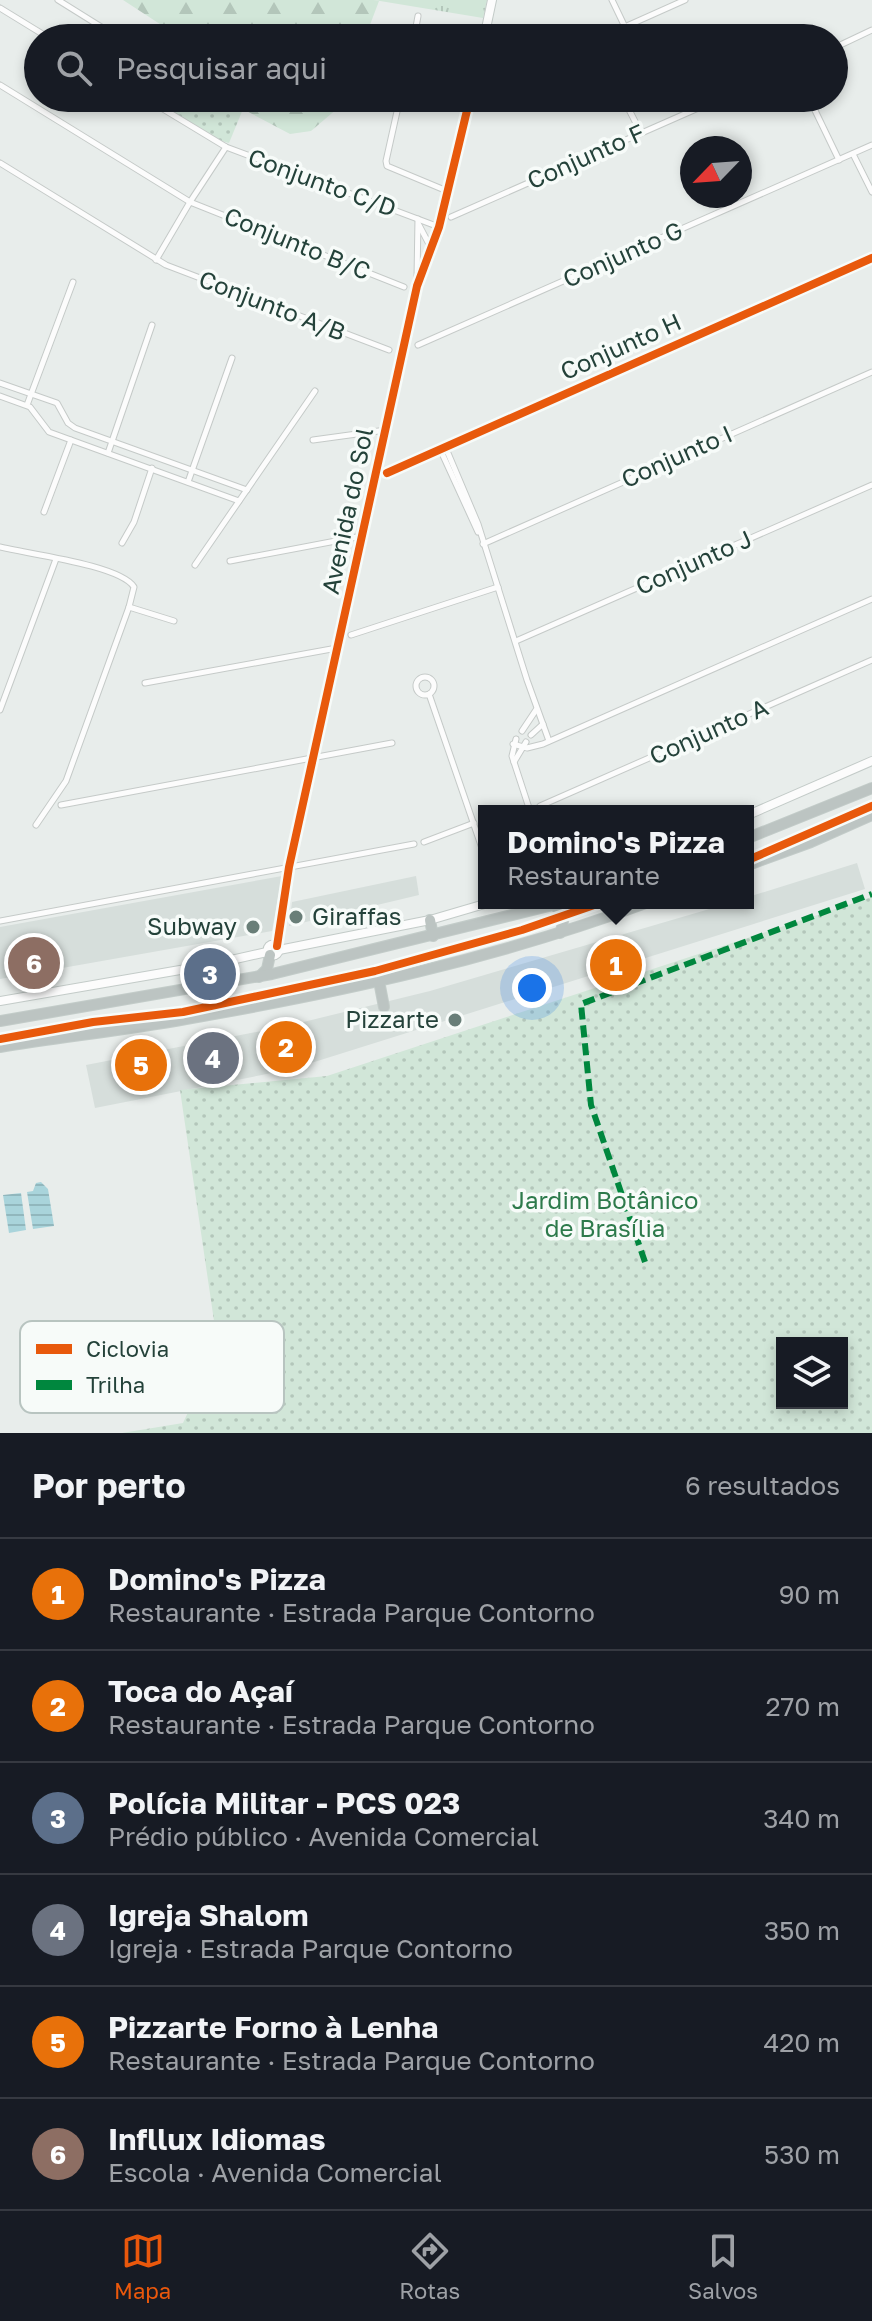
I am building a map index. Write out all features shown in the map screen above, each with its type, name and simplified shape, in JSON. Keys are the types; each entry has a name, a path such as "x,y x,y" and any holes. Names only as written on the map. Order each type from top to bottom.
{"highway":[{"path":"754,836 872,788"},
{"path":"754,863 872,815"},
{"path":"0,1021 259,977 538,909"},
{"path":"559,909 564,921 560,933"},
{"path":"0,1047 185,1019 379,981 560,933 629,909"},
{"path":"430,920 433,936"},
{"path":"273,950 278,967 283,972"},
{"path":"259,977 267,969 273,950"},
{"path":"379,981 384,1007"}],"street":[{"path":"58,0 97,24"},
{"path":"487,24 492,0"},
{"path":"612,0 624,24"},
{"path":"632,24 685,0"},
{"path":"0,8 26,24"},
{"path":"417,24 418,16"},
{"path":"848,41 872,30"},
{"name":"Conjunto B/C","path":"0,85 24,100"},
{"name":"Conjunto B/C","path":"44,112 190,202 404,287"},
{"name":"Conjunto C/D","path":"168,112 226,147 439,227"},
{"path":"397,112 387,166 449,192"},
{"name":"Avenida do Sol","path":"273,950 417,286 439,227 467,112"},
{"path":"630,112 641,133"},
{"name":"Conjunto F","path":"451,217 689,112"},
{"path":"816,112 839,160"},
{"name":"Conjunto G","path":"418,345 872,145"},
{"path":"156,260 226,147"},
{"path":"853,154 872,192"},
{"name":"Conjunto A/B","path":"0,163 156,260 389,350"},
{"path":"417,286 418,221"},
{"path":"418,221 430,251 424,254 418,248"},
{"name":"Conjunto H","path":"387,473 872,258"},
{"path":"27,405 73,282"},
{"path":"108,453 152,325"},
{"path":"188,482 232,358"},
{"name":"Conjunto I","path":"483,544 872,372"},
{"path":"0,383 57,403 72,426 247,490"},
{"path":"195,565 315,391"},
{"path":"0,396 27,405 49,432 239,501"},
{"path":"313,440 386,430"},
{"path":"44,512 71,440"},
{"path":"443,448 479,532 549,741"},
{"path":"122,543 134,522 152,468"},
{"name":"Conjunto J","path":"516,641 872,485"},
{"path":"230,561 362,536"},
{"path":"0,547 81,563 131,582 134,589 66,781 36,825"},
{"path":"0,710 56,559"},
{"path":"351,635 498,587"},
{"path":"535,805 513,763 515,742 523,745 549,741 872,599"},
{"path":"129,607 174,621"},
{"path":"145,683 339,648"},
{"name":"Conjunto A","path":"544,805 872,660"},
{"path":"429,694 478,835"},
{"path":"522,731 537,709"},
{"path":"531,735 543,724"},
{"path":"61,805 392,743"},
{"path":"513,763 523,745"},
{"path":"754,812 872,761"},
{"path":"424,842 474,823"},
{"path":"0,921 414,844"},
{"path":"0,1001 209,965 430,920 478,906"}],"shaded area":[{"path":"857,863 865,889 292,1069 95,1108 86,1065 287,1026 430,991 710,909 754,909 754,895"},
{"path":"282,876 272,931 0,979 0,927"},
{"path":"416,876 419,895 289,926 292,902"}],"green space":[{"path":"123,0 379,1 370,24 160,24"},
{"path":"374,0 487,0 483,18"},
{"path":"173,112 242,112 229,143 218,140"},
{"path":"248,112 333,112 311,131 290,134"},
{"name":"Jardim Botânico de Brasília","path":"872,897 872,1433 122,1433 183,1423 188,1413 284,1413 284,1321 214,1321 180,1090 327,1076"}],"water":[{"path":"41,1182 48,1189 54,1226 33,1229 27,1192 33,1191 36,1183"},
{"path":"21,1193 26,1230 9,1233 3,1195"}],"marked path":[{"path":"645,1262 591,1105 581,1004 872,894"}],"cycle path":[{"path":"277,946 289,867 417,286 439,227 467,112"},
{"path":"387,473 872,258"},
{"path":"754,857 872,806"},
{"path":"0,1039 93,1022 183,1012 375,971 522,930 583,909"}],"place":[{"name":"Giraffas","path":"296,917"},
{"name":"Subway","path":"253,927"},
{"name":"Infllux Idiomas","path":"34,963"},
{"name":"Domino's Pizza","path":"616,965"},
{"name":"Polícia Militar - PCS 023","path":"210,974"},
{"name":"Pizzarte","path":"455,1020"},
{"name":"Toca do Açaí","path":"286,1047"},
{"name":"Igreja Shalom","path":"213,1058"},
{"name":"Pizzarte Forno à Lenha","path":"141,1065"}]}
